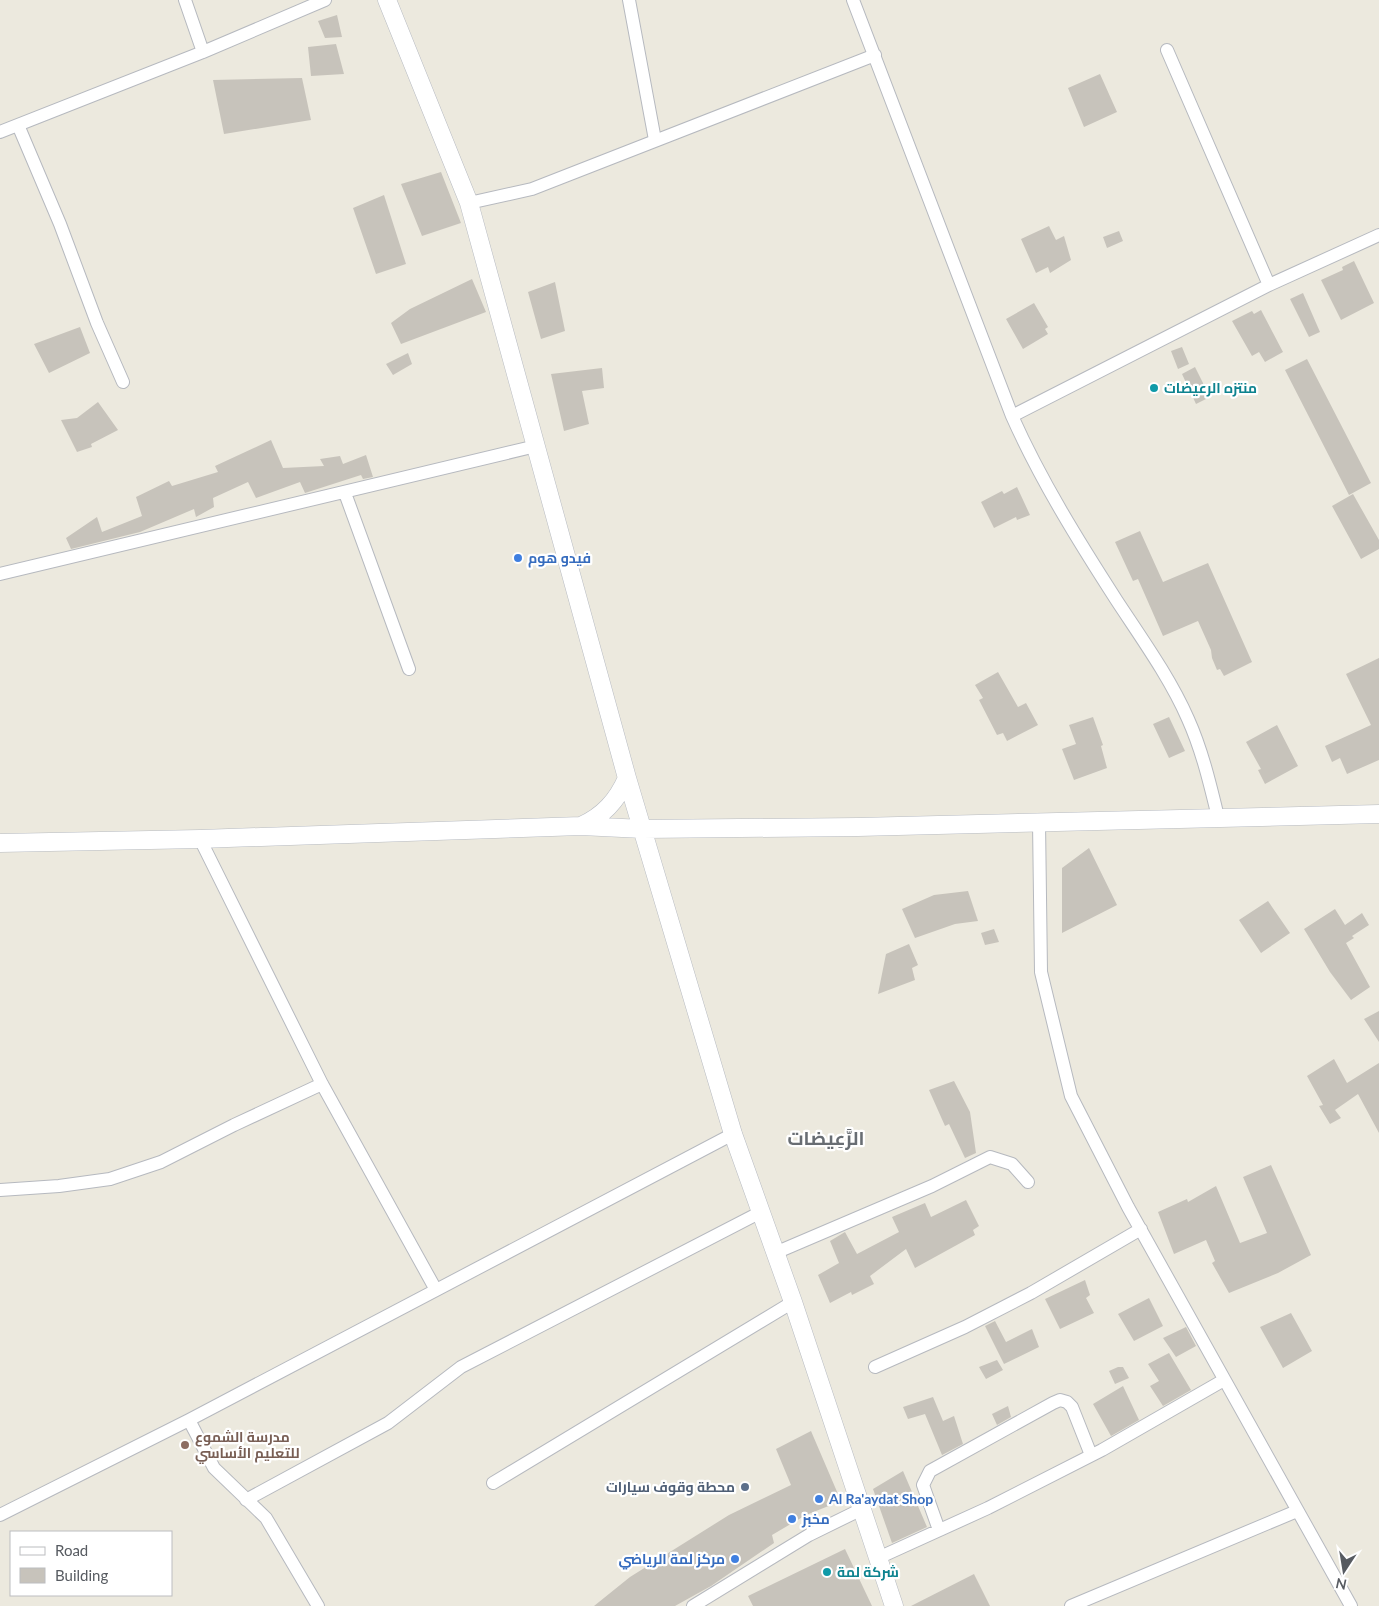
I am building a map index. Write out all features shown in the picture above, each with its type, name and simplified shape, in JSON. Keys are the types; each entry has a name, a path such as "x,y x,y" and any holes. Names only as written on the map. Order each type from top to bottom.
{"street":[{"path":"185,0 203,52"},
{"path":"0,132 203,52 325,0"},
{"path":"387,0 469,203 627,778 733,1134 793,1302 894,1606"},
{"path":"629,0 655,140"},
{"path":"853,0 1012,416 1031,458 1089,558 1151,653 1188,718 1201,753 1218,817"},
{"path":"1167,50 1269,285"},
{"path":"469,203 532,189 875,55"},
{"path":"18,125 60,224 97,324 123,382"},
{"path":"1012,416 1269,285 1379,235"},
{"path":"0,574 536,446"},
{"path":"345,493 409,669"},
{"path":"581,826 609,807 621,793 627,778"},
{"path":"0,843 200,839 581,826 643,828 1039,822 1379,814"},
{"path":"1039,822 1041,972 1071,1096 1141,1229 1351,1606"},
{"path":"200,839 322,1084 436,1290"},
{"path":"0,1190 110,1180 161,1162 322,1084"},
{"path":"0,1515 189,1420 733,1134"},
{"path":"775,1253 923,1190 990,1156 1012,1164 1028,1182"},
{"path":"246,1500 388,1423 461,1367 760,1212"},
{"path":"875,1367 965,1327 1032,1293 1141,1229"},
{"path":"493,1483 793,1302"},
{"path":"878,1558 988,1508 1091,1455 1224,1380"},
{"path":"939,1530 923,1485 930,1471 1053,1403 1060,1400 1067,1402 1072,1407 1091,1455"},
{"path":"189,1420 214,1468 266,1518 318,1606"},
{"path":"693,1606 809,1535 862,1509"},
{"path":"1071,1606 1297,1511"}],"building":[{"path":"337,15 342,37 325,38 318,21"},
{"path":"336,44 344,74 311,76 308,47"},
{"path":"1100,74 1117,112 1084,127 1068,88"},
{"path":"302,78 311,120 224,134 213,80"},
{"path":"441,172 461,223 422,236 401,184"},
{"path":"384,195 406,264 376,274 353,208"},
{"path":"1049,226 1056,240 1064,236 1071,260 1050,273 1048,267 1036,273 1021,239"},
{"path":"1119,231 1123,241 1107,248 1103,237"},
{"path":"1354,261 1374,303 1341,320 1321,280 1343,270 1342,267"},
{"path":"472,279 486,312 401,344 391,323 410,309"},
{"path":"555,282 565,331 541,339 528,292"},
{"path":"1303,293 1320,332 1309,337 1290,299"},
{"path":"1034,303 1048,327 1045,329 1048,334 1023,349 1006,319"},
{"path":"1261,310 1283,352 1265,362 1259,352 1252,356 1232,321 1252,311 1254,314"},
{"path":"80,327 90,353 49,373 34,344"},
{"path":"1182,347 1189,364 1178,369 1171,351"},
{"path":"408,353 412,364 393,375 386,364"},
{"path":"1307,359 1371,483 1349,495 1285,370"},
{"path":"1195,367 1210,397 1196,404 1182,374"},
{"path":"602,368 604,388 582,391 589,424 564,431 551,374"},
{"path":"98,402 118,430 91,444 92,447 77,452 61,420 77,418"},
{"path":"271,440 283,468 324,466 320,459 340,456 343,464 366,455 373,477 363,479 361,475 305,493 300,482 256,498 248,482 213,498 214,507 196,517 194,509 140,532 71,549 66,538 97,517 102,532 142,516 136,497 169,481 172,486 218,472 215,466"},
{"path":"1017,487 1030,515 1017,520 1016,517 994,528 981,502 1002,491 1004,494"},
{"path":"1353,494 1379,540 1379,549 1361,559 1332,506"},
{"path":"1140,531 1163,582 1208,563 1252,662 1224,676 1220,669 1217,670 1211,650 1198,621 1163,636 1138,579 1133,581 1115,542"},
{"path":"1379,658 1379,760 1347,774 1340,758 1332,762 1325,746 1371,725 1346,674"},
{"path":"998,672 1018,707 1026,703 1038,725 1007,741 1003,733 997,735 979,700 983,698 975,685"},
{"path":"1093,717 1103,745 1101,746 1107,768 1074,780 1062,749 1076,744 1069,725"},
{"path":"1169,717 1185,751 1169,758 1153,724"},
{"path":"1277,725 1298,766 1265,784 1258,770 1261,769 1246,742"},
{"path":"1089,848 1117,905 1062,933 1062,868"},
{"path":"968,891 978,921 955,924 915,938 902,909 934,895"},
{"path":"1268,901 1290,933 1261,953 1239,920"},
{"path":"1335,909 1345,925 1362,913 1369,925 1352,936 1354,938 1346,943 1370,987 1351,1000 1330,972 1304,929"},
{"path":"994,929 999,942 985,945 981,933"},
{"path":"909,944 918,965 912,968 915,980 878,994 886,954"},
{"path":"1379,1011 1379,1042 1364,1019"},
{"path":"1334,1059 1347,1083 1379,1063 1379,1133 1358,1094 1335,1110 1341,1118 1330,1124 1319,1106 1323,1105 1307,1076"},
{"path":"954,1081 970,1112 976,1153 965,1158 949,1124 945,1126 929,1090"},
{"path":"1271,1165 1311,1255 1278,1273 1229,1293 1212,1263 1215,1261 1206,1240 1174,1254 1158,1212 1187,1199 1188,1202 1216,1186 1240,1243 1267,1233 1243,1177"},
{"path":"966,1200 979,1226 973,1230 975,1235 915,1268 906,1249 870,1276 874,1284 852,1295 851,1292 830,1303 818,1275 839,1263 830,1241 845,1232 857,1254 899,1232 892,1217 925,1203 931,1217"},
{"path":"1085,1280 1090,1295 1086,1298 1094,1313 1060,1329 1045,1299"},
{"path":"1149,1298 1163,1326 1134,1341 1118,1314"},
{"path":"1291,1313 1312,1351 1283,1368 1260,1327"},
{"path":"995,1321 1006,1342 1032,1329 1039,1347 1004,1364 985,1326"},
{"path":"1186,1327 1196,1346 1176,1357 1163,1338"},
{"path":"1169,1353 1191,1390 1163,1406 1150,1386 1159,1381 1148,1364"},
{"path":"997,1360 1003,1370 986,1379 979,1367"},
{"path":"1123,1367 1129,1378 1115,1384 1109,1371"},
{"path":"1123,1386 1139,1420 1111,1436 1093,1404"},
{"path":"933,1397 943,1421 954,1416 963,1444 942,1455 925,1414 908,1419 903,1407"},
{"path":"1008,1406 1011,1417 997,1425 992,1414"},
{"path":"811,1431 841,1501 806,1515 772,1535 774,1543 711,1586 675,1606 594,1606 630,1577 729,1515 791,1485 776,1449"},
{"path":"903,1471 927,1527 892,1543 873,1489"},
{"name":"شركة لمة","path":"845,1549 872,1606 753,1606 748,1596"},
{"path":"974,1574 990,1606 911,1606"}],"place":[{"name":"منتزه الرعيضات","path":"1154,388"},
{"name":"فيدو هوم","path":"518,558"},
{"name":"مدرسة الشموع للتعليم الأساسي","path":"185,1445"},
{"name":"محطة وقوف سيارات","path":"745,1487"},
{"name":"Al Ra'aydat Shop","path":"819,1499"},
{"name":"مخبز","path":"792,1519"},
{"name":"مركز لمة الرياضي","path":"735,1559"},
{"name":"شركة لمة","path":"827,1572"}],"district":[{"name":"الرَّعِيضات","path":"826,1138"}]}
